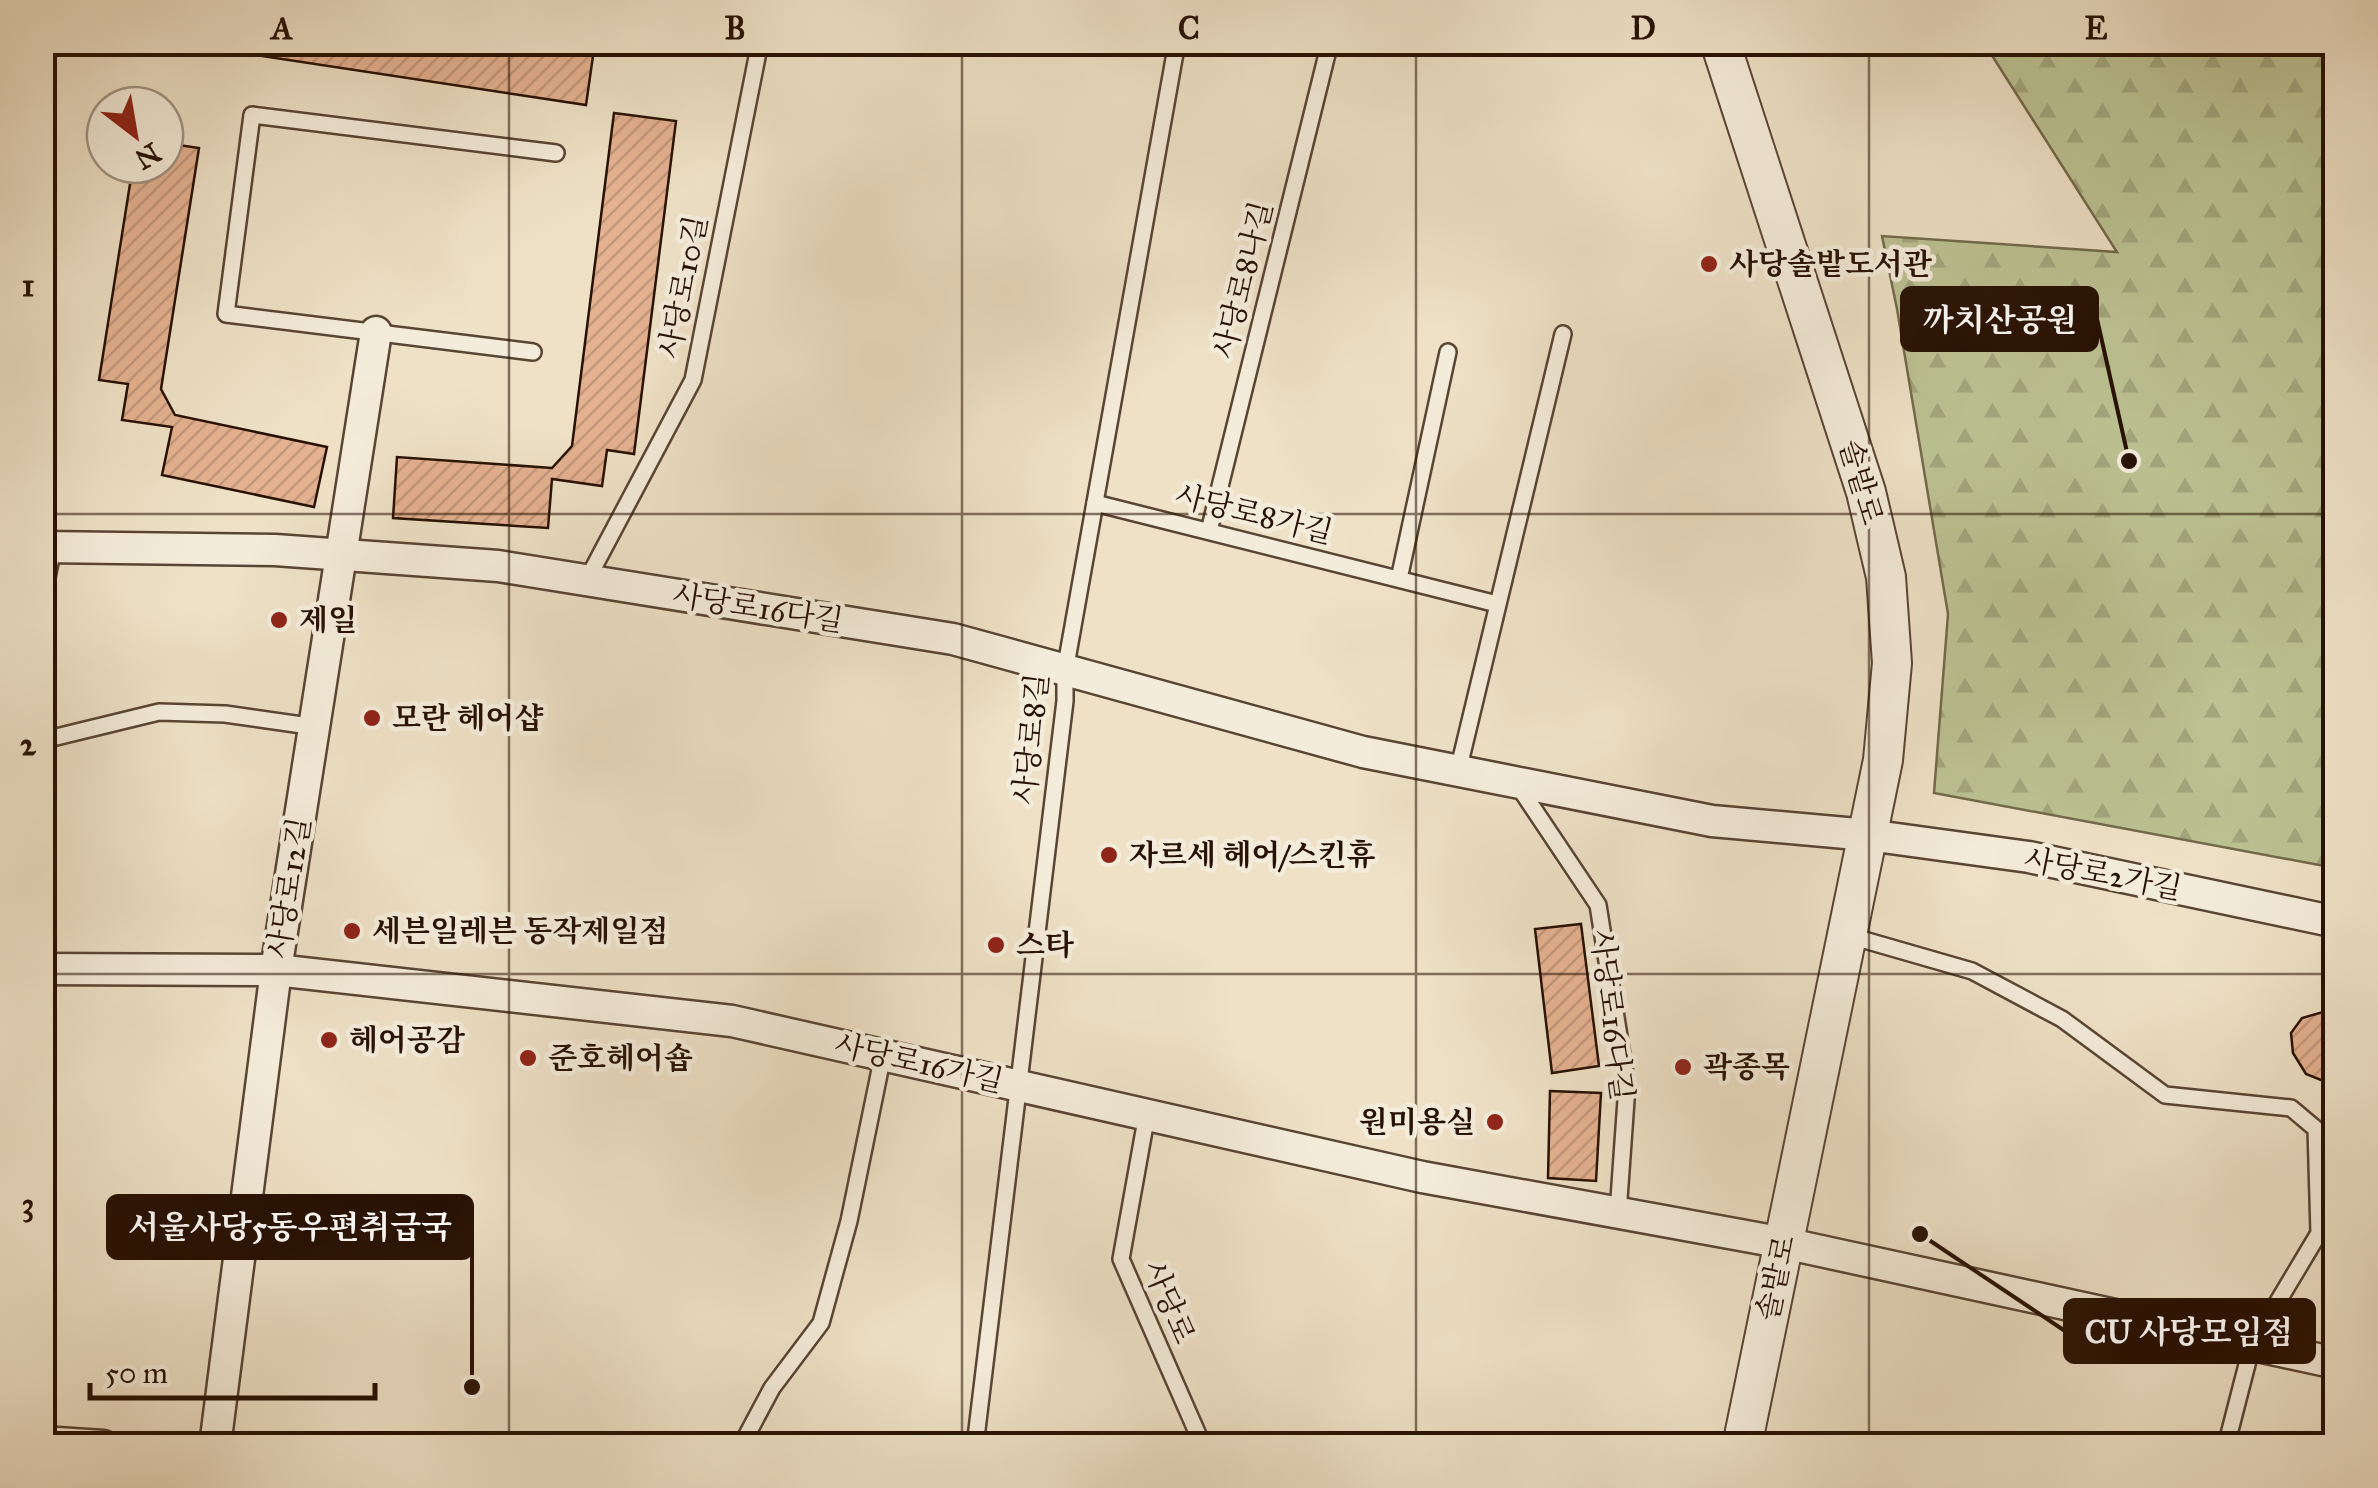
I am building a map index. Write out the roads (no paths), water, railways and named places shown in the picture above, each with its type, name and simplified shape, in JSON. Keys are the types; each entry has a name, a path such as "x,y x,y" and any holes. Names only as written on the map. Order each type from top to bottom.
{"street":[{"name":"솔밭로","path":"1720,42 1866,492 1886,578 1892,663 1883,760 1742,1446"},
{"name":"사당로12길","path":"215,1446 276,970 376,332"},
{"name":"사당로16다길","path":"48,548 343,554 498,566 587,580 953,639 1363,752 1458,771 1712,821 1868,835"},
{"name":"사당로2가길","path":"1868,835 2028,857 2336,922"},
{"name":"사당로16가길","path":"42,969 276,970 732,1021 1422,1177 1784,1243 2336,1363"},
{"path":"42,1442 103,1446"}],"lane":[{"name":"사당로10길","path":"587,580 692,380 760,42"},
{"name":"사당로8길","path":"974,1446 1066,701 1065,670 1177,42"},
{"name":"사당로8나길","path":"1209,531 1330,42"},
{"path":"533,352 226,314 252,115 556,153"},
{"path":"1458,771 1563,334"},
{"path":"1399,579 1448,352"},
{"name":"사당로8가길","path":"1095,503 1497,604"},
{"path":"42,602 48,548"},
{"path":"42,689 45,739 159,712 225,714 316,727"},
{"name":"사당로16다길","path":"1516,782 1598,905 1627,1086 1618,1213"},
{"path":"1847,935 1972,972 2062,1019 2165,1095 2291,1108 2316,1130 2319,1233 2252,1345 2226,1446"},
{"path":"741,1446 772,1388 821,1323 849,1222 884,1056"},
{"name":"사당로","path":"1147,1114 1121,1259 1203,1446"}],"place":[{"name":"사당솔밭도서관","path":"1709,264"},
{"name":"까치산공원","path":"2129,461"},
{"name":"제일","path":"279,620"},
{"name":"모란 헤어샵","path":"372,718"},
{"name":"자르세 헤어/스킨휴","path":"1109,855"},
{"name":"세븐일레븐 동작제일점","path":"352,931"},
{"name":"스타","path":"996,945"},
{"name":"헤어공감","path":"329,1040"},
{"name":"준호헤어숍","path":"528,1058"},
{"name":"곽종목","path":"1683,1067"},
{"name":"원미용실","path":"1495,1122"},
{"name":"CU 사당모임점","path":"1920,1234"},
{"name":"서울사당5동우편취급국","path":"472,1387"}]}
